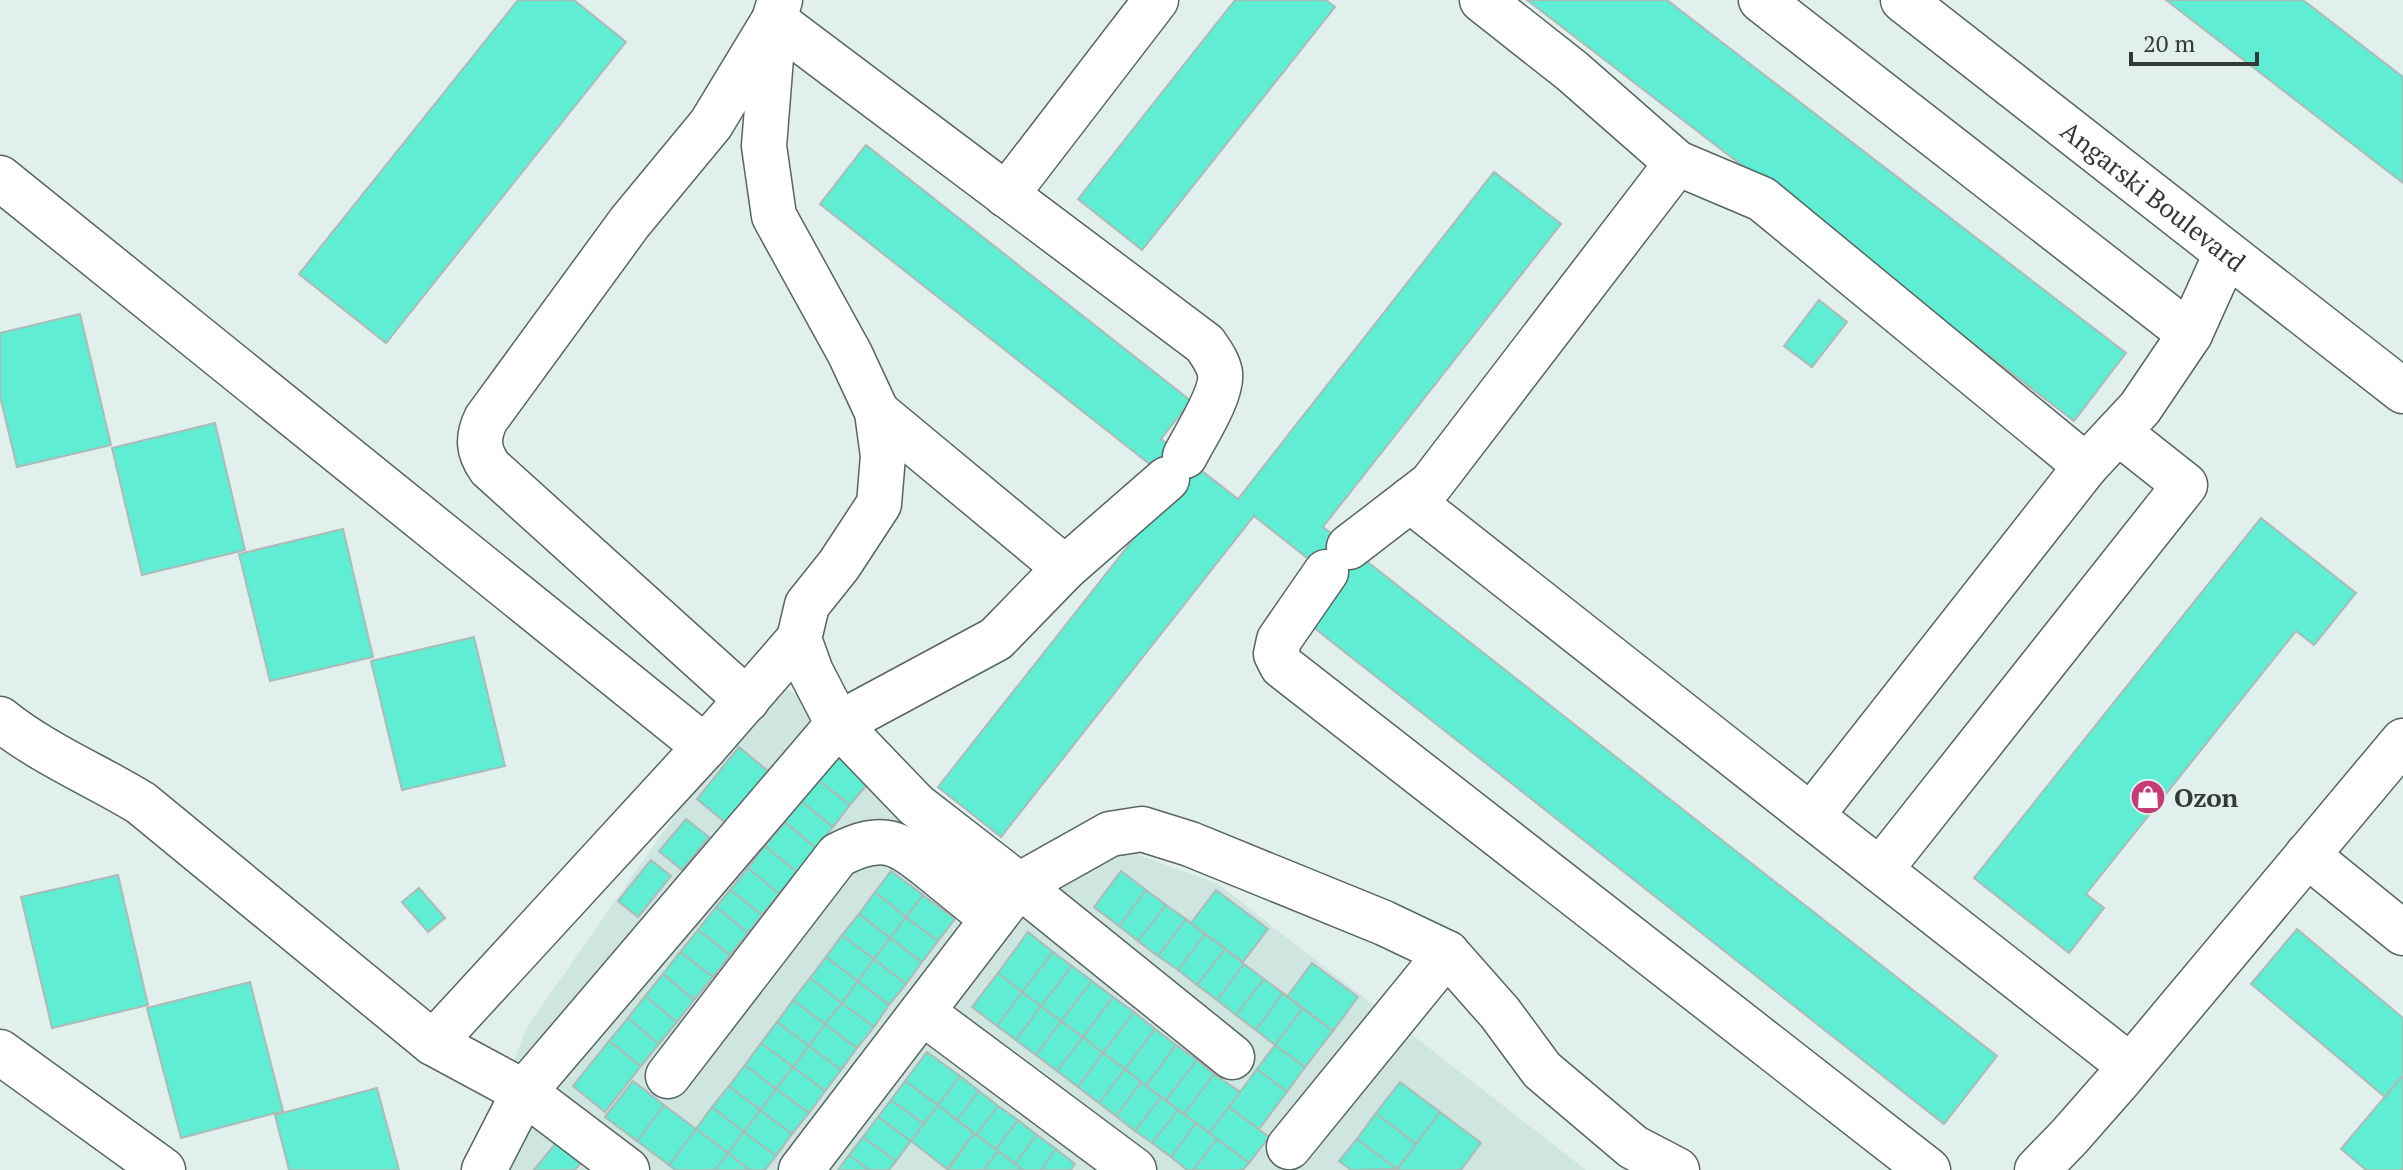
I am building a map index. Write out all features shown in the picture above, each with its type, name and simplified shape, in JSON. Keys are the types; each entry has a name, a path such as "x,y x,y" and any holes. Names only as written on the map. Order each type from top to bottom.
{"street":[{"path":"1006,195 1156,0"},
{"path":"1482,0 1572,71 1677,163 1762,199 2086,466"},
{"path":"1761,0 2190,334"},
{"name":"Angarski Boulevard","path":"1903,0 2403,391"},
{"path":"484,1170 524,1092 838,724 996,639 1065,568 1176,468 1220,384 1220,371 1205,344 1006,195 777,10"},
{"path":"433,1043 705,747 799,639 807,605 839,565 879,504 883,456 877,412 850,354 774,216 764,146 777,10"},
{"path":"747,700 490,468 479,445 486,419 630,222 711,124 777,10"},
{"path":"1677,163 1431,484 1337,560 1279,640 1276,654 1282,666 1928,1170"},
{"path":"0,178 705,747"},
{"path":"1811,816 2086,466 2140,408 2190,334 2226,254"},
{"path":"877,412 1065,568"},
{"path":"1880,870 2185,485 2118,432"},
{"path":"1410,500 2130,1066"},
{"path":"799,639 811,672 838,724 1006,902"},
{"path":"0,719 37,745 141,803 433,1043 524,1092 627,1170"},
{"path":"2037,1170 2073,1154 2130,1066 2403,741"},
{"path":"801,1170 1006,902 1110,834 1142,829 1190,844 1384,923 1447,953 1500,1013 1542,1070 1633,1147 1677,1170"},
{"path":"668,1076 838,855 860,844 883,842 905,848 1006,902 1232,1057"},
{"path":"2307,855 2403,933"},
{"path":"1289,1147 1447,953"},
{"path":"922,1012 1134,1170"},
{"path":"0,1052 163,1170"}],"shaded area":[{"path":"778,684 875,742 1046,885 1120,848 1218,884 1586,1170 465,1170 483,1140 527,1027 673,818"}],"building":[{"path":"518,0 574,0 626,42 386,343 299,274"},
{"path":"1235,0 1326,0 1335,7 1142,250 1078,199"},
{"path":"1527,0 1667,0 2126,353 2074,421"},
{"path":"2166,0 2303,0 2403,77 2403,183"},
{"path":"866,145 1191,401 1161,439 1238,499 1494,172 1561,224 1323,527 1360,556 1339,583 1254,516 1001,837 938,787 1176,485 820,204"},
{"path":"1819,300 1847,322 1812,367 1784,346"},
{"path":"80,314 111,445 17,467 0,396 0,333"},
{"path":"215,423 245,550 142,575 112,448"},
{"path":"2261,518 2356,593 2314,645 2296,631 2086,894 2104,908 2069,953 1974,878"},
{"path":"343,529 373,657 270,681 239,554"},
{"path":"1360,556 1997,1056 1944,1124 1308,623"},
{"path":"474,637 505,766 402,790 371,661"},
{"path":"739,747 769,772 727,824 697,799"},
{"path":"837,756 870,781 850,805 818,780"},
{"path":"818,780 850,805 833,827 801,801"},
{"path":"801,801 833,827 816,848 785,822"},
{"path":"686,819 709,837 682,870 659,851"},
{"path":"785,822 816,848 797,872 765,846"},
{"path":"765,846 797,872 779,894 748,868"},
{"path":"651,860 671,876 638,917 618,901"},
{"path":"748,868 779,894 762,915 730,890"},
{"path":"891,871 923,895 906,917 875,892"},
{"path":"1121,871 1146,890 1119,926 1094,907"},
{"path":"118,875 148,1005 52,1028 21,897"},
{"path":"419,888 445,918 428,932 402,902"},
{"path":"730,890 762,915 748,933 716,907"},
{"path":"1146,890 1166,905 1138,941 1119,926"},
{"path":"1216,890 1268,929 1243,962 1191,923"},
{"path":"875,892 906,917 890,938 859,914"},
{"path":"923,895 955,919 938,941 906,917"},
{"path":"1166,905 1186,919 1158,956 1138,941"},
{"path":"716,907 748,933 730,955 698,930"},
{"path":"859,914 890,938 874,959 842,935"},
{"path":"906,917 938,941 922,962 890,938"},
{"path":"1186,919 1205,934 1178,970 1158,956"},
{"path":"2297,929 2403,1018 2403,1075 2385,1097 2251,984"},
{"path":"698,930 730,955 713,977 680,952"},
{"path":"1028,932 1053,952 1022,992 998,973"},
{"path":"1205,934 1225,949 1197,985 1178,970"},
{"path":"842,935 874,959 858,981 826,957"},
{"path":"890,938 922,962 906,984 874,959"},
{"path":"1225,949 1244,964 1217,1000 1197,985"},
{"path":"680,952 713,977 694,1000 663,974"},
{"path":"1053,952 1072,966 1041,1006 1022,992"},
{"path":"826,957 858,981 842,1003 810,978"},
{"path":"874,959 906,984 889,1005 858,981"},
{"path":"1312,963 1358,997 1333,1031 1287,997"},
{"path":"1244,964 1264,979 1236,1015 1217,1000"},
{"path":"1072,966 1092,981 1061,1021 1041,1006"},
{"path":"998,973 1022,992 997,1026 972,1007"},
{"path":"663,974 694,1000 677,1022 645,996"},
{"path":"810,978 842,1003 825,1024 793,1000"},
{"path":"1264,979 1283,993 1256,1030 1236,1015"},
{"path":"858,981 889,1005 874,1027 842,1003"},
{"path":"1092,981 1113,997 1083,1037 1061,1021"},
{"path":"250,982 283,1111 181,1138 147,1008"},
{"path":"1022,992 1041,1006 1016,1040 997,1026"},
{"path":"1283,993 1303,1008 1275,1045 1256,1030"},
{"path":"645,996 677,1022 659,1044 628,1018"},
{"path":"1113,997 1134,1012 1103,1053 1083,1037"},
{"path":"793,1000 825,1024 809,1046 777,1022"},
{"path":"842,1003 874,1027 857,1048 825,1024"},
{"path":"1041,1006 1061,1021 1036,1055 1016,1040"},
{"path":"1303,1008 1333,1031 1305,1067 1275,1045"},
{"path":"1134,1012 1155,1029 1125,1069 1103,1053"},
{"path":"628,1018 659,1044 641,1066 609,1041"},
{"path":"1061,1021 1083,1037 1057,1071 1036,1055"},
{"path":"777,1022 809,1046 793,1067 761,1043"},
{"path":"825,1024 857,1048 841,1070 809,1046"},
{"path":"1155,1029 1176,1045 1146,1086 1125,1069"},
{"path":"1083,1037 1103,1053 1078,1087 1057,1071"},
{"path":"609,1041 641,1066 605,1112 573,1086"},
{"path":"761,1043 793,1067 776,1089 745,1065"},
{"path":"1176,1045 1197,1060 1166,1100 1146,1086"},
{"path":"1275,1045 1305,1067 1287,1092 1257,1069"},
{"path":"809,1046 841,1070 825,1091 793,1067"},
{"path":"927,1052 960,1076 938,1105 905,1081"},
{"path":"1103,1053 1125,1069 1099,1103 1078,1087"},
{"path":"1197,1060 1214,1074 1184,1114 1166,1100"},
{"path":"745,1065 776,1089 760,1110 729,1086"},
{"path":"793,1067 825,1091 809,1113 776,1089"},
{"path":"1125,1069 1141,1082 1116,1116 1099,1103"},
{"path":"1257,1069 1287,1092 1259,1129 1229,1107"},
{"path":"1214,1074 1240,1092 1209,1133 1184,1114"},
{"path":"2403,1075 2403,1170 2366,1170 2341,1149"},
{"path":"960,1076 979,1091 957,1120 938,1105"},
{"path":"633,1081 664,1105 637,1141 605,1117"},
{"path":"905,1081 938,1105 924,1124 891,1100"},
{"path":"1141,1082 1161,1097 1135,1131 1116,1116"},
{"path":"1400,1082 1440,1112 1416,1144 1376,1113"},
{"path":"729,1086 760,1110 744,1132 712,1107"},
{"path":"377,1088 399,1170 289,1170 275,1115"},
{"path":"776,1089 809,1113 792,1134 760,1110"},
{"path":"979,1091 998,1106 976,1135 957,1120"},
{"path":"1161,1097 1178,1110 1152,1143 1135,1131"},
{"path":"891,1100 924,1124 911,1141 878,1117"},
{"path":"664,1105 696,1129 669,1165 637,1141"},
{"path":"938,1105 974,1133 947,1169 911,1141"},
{"path":"998,1106 1018,1120 996,1149 976,1135"},
{"path":"712,1107 744,1132 728,1153 696,1129"},
{"path":"1229,1107 1269,1137 1249,1163 1209,1133"},
{"path":"760,1110 792,1134 776,1156 744,1132"},
{"path":"1178,1110 1196,1123 1171,1157 1152,1143"},
{"path":"1440,1112 1481,1143 1461,1170 1397,1170"},
{"path":"1376,1113 1416,1144 1397,1169 1357,1139"},
{"path":"878,1117 911,1141 896,1161 863,1137"},
{"path":"1018,1120 1037,1135 1015,1164 996,1149"},
{"path":"1196,1123 1217,1139 1193,1170 1187,1170 1171,1157"},
{"path":"696,1129 728,1153 715,1170 675,1170 669,1165"},
{"path":"744,1132 776,1156 765,1170 750,1170 728,1153"},
{"path":"974,1133 998,1151 984,1170 948,1170"},
{"path":"1037,1135 1056,1149 1041,1170 1023,1170 1015,1164"},
{"path":"863,1137 896,1161 889,1170 869,1170 849,1155"},
{"path":"1217,1139 1249,1163 1243,1170 1193,1170"},
{"path":"1357,1139 1397,1169 1351,1170 1339,1161"},
{"path":"556,1143 581,1163 575,1170 534,1170"},
{"path":"1056,1149 1075,1164 1071,1170 1041,1170"},
{"path":"998,1151 1022,1169 1022,1170 984,1170"},
{"path":"728,1153 750,1170 715,1170"},
{"path":"849,1155 869,1170 838,1170"}],"place":[{"name":"Ozon","path":"2148,797"}]}
